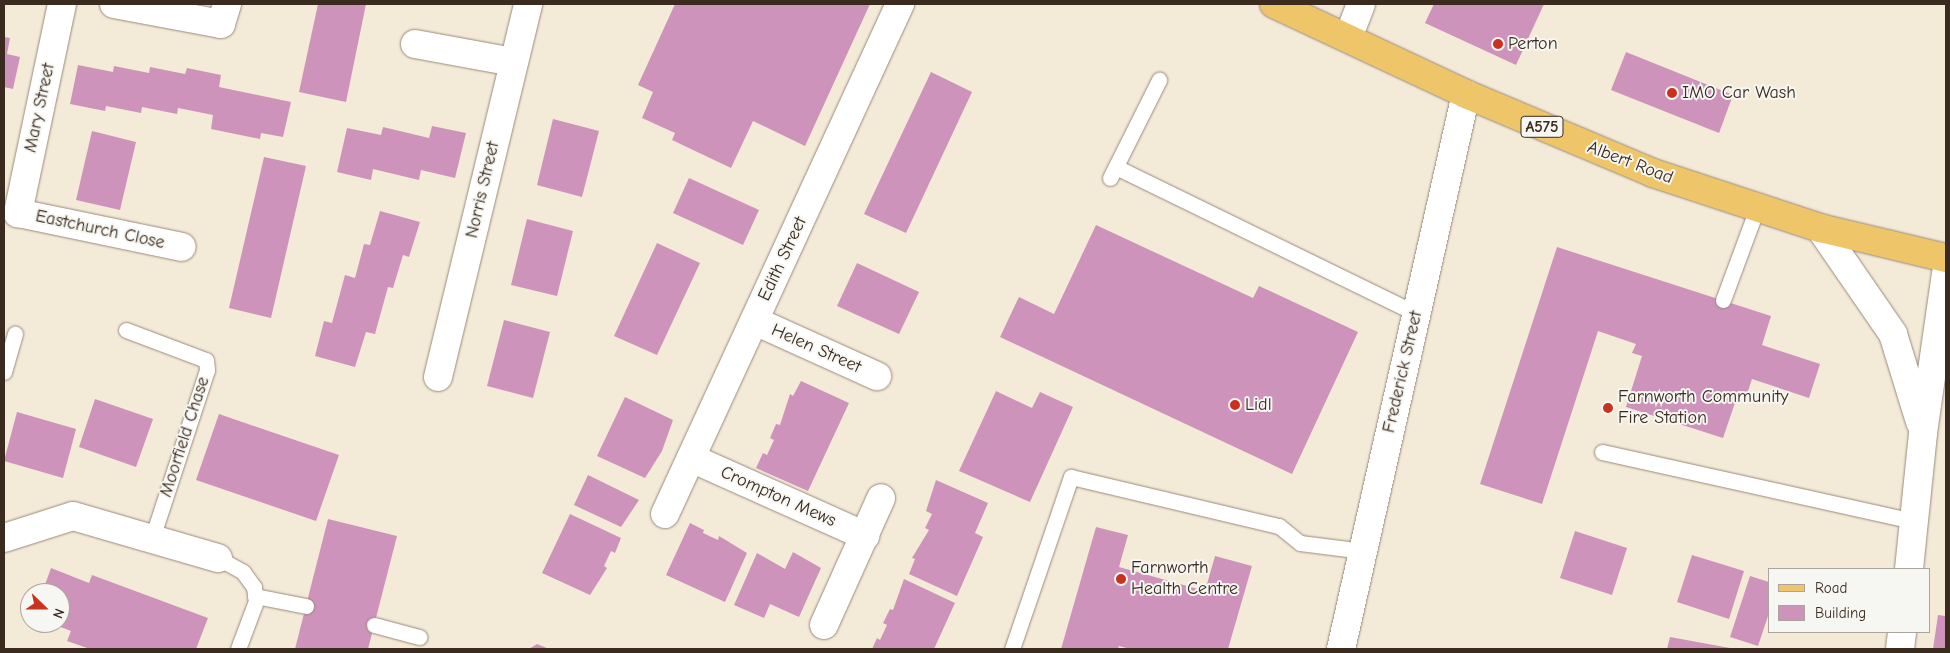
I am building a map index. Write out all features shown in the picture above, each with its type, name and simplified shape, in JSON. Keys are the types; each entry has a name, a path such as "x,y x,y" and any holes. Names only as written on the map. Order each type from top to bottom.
{"main road":[{"name":"Albert Road","path":"1274,4 1466,94 1653,173 1820,228 1946,258"}],"street":[{"name":"Mary Street","path":"18,213 62,4"},
{"path":"114,4 221,24 227,4"},
{"name":"Norris Street","path":"438,377 528,4"},
{"name":"Edith Street","path":"665,514 900,4"},
{"path":"1348,38 1361,4"},
{"path":"415,44 513,62"},
{"name":"Frederick Street","path":"1341,649 1466,94"},
{"name":"Eastchurch Close","path":"18,213 182,247"},
{"path":"1820,228 1893,334 1923,433"},
{"path":"1909,568 1923,433 1946,274"},
{"name":"Helen Street","path":"755,322 877,376"},
{"name":"Crompton Mews","path":"691,458 864,536"},
{"path":"824,625 881,498"},
{"path":"4,538 73,516 218,558"},
{"path":"1900,649 1902,633"}],"lane":[{"path":"1159,80 1113,173 1416,313"},
{"path":"1723,300 1757,208"},
{"name":"Moorfield Chase","path":"126,330 206,360 207,370 152,538"},
{"path":"4,372 15,334"},
{"path":"1602,452 1914,521"},
{"path":"1012,649 1071,477 1279,526 1300,543 1363,551"},
{"path":"218,558 243,572 254,587 255,596 238,649"},
{"path":"255,596 306,606"},
{"path":"374,625 419,637"}],"building":[{"path":"318,4 366,4 346,102 299,92"},
{"path":"675,4 870,4 805,146 753,121 731,168 672,140 675,133 642,118 653,92 638,85"},
{"name":"Perton","path":"1434,4 1544,4 1516,65 1425,23"},
{"path":"4,37 10,38 7,54 20,57 13,89 4,87"},
{"name":"IMO Car Wash","path":"1626,52 1733,95 1719,133 1611,90"},
{"path":"78,65 113,72 114,66 149,73 150,67 185,74 187,68 221,75 219,87 291,102 283,137 261,133 260,139 211,129 213,115 178,108 177,114 142,107 141,113 106,106 105,111 70,104"},
{"path":"931,72 972,92 906,233 864,214"},
{"path":"553,119 599,131 582,197 537,185"},
{"path":"432,126 466,133 455,178 421,170 419,180 373,169 371,180 337,172 347,128 381,135 383,127 429,138"},
{"path":"92,131 136,142 120,210 76,200"},
{"path":"264,157 306,166 271,318 229,308"},
{"path":"689,178 759,210 743,245 673,213"},
{"path":"380,211 420,222 409,257 403,255 393,288 388,287 375,334 366,332 355,367 315,356 324,321 332,323 345,275 355,278 364,244 370,245"},
{"path":"527,219 573,231 557,296 511,285"},
{"name":"Lidl","path":"1096,225 1253,298 1259,286 1358,332 1292,474 1000,337 1019,297 1054,314"},
{"path":"657,243 700,263 657,355 614,336"},
{"path":"1557,247 1771,316 1762,345 1820,364 1809,398 1752,379 1747,394 1739,391 1723,438 1626,407 1642,356 1632,353 1636,344 1598,331 1542,504 1480,484"},
{"path":"857,263 919,292 899,334 837,306"},
{"path":"504,320 550,332 533,398 487,386"},
{"path":"801,381 849,403 808,491 756,468 763,453 767,455 774,440 770,438 776,424 780,425 790,394 793,396"},
{"path":"996,391 1032,408 1040,392 1073,407 1030,502 959,471"},
{"path":"625,397 673,420 662,451 645,478 597,456"},
{"path":"95,399 153,419 136,467 79,447"},
{"path":"17,412 76,429 63,478 4,461"},
{"path":"219,414 339,455 316,521 196,480"},
{"path":"588,475 639,500 621,527 574,505"},
{"path":"936,480 988,503 975,533 983,537 957,596 909,574 915,559 912,558 929,530 925,528 932,514 926,511"},
{"path":"570,514 621,538 615,553 611,551 604,566 607,568 590,595 542,573"},
{"path":"328,519 397,536 368,649 295,649"},
{"path":"690,523 704,530 703,533 718,540 719,536 747,553 725,602 666,575"},
{"name":"Farnworth Health Centre","path":"1096,527 1128,535 1119,567 1205,591 1215,556 1252,566 1228,649 1130,649 1119,646 1118,649 1061,649"},
{"path":"1575,531 1627,548 1612,595 1560,578"},
{"path":"793,552 821,568 799,617 770,604 764,618 734,605 757,553 785,569"},
{"path":"1692,555 1744,571 1729,619 1677,602"},
{"path":"51,568 89,583 92,575 208,618 196,649 90,649 67,641 71,631 70,583 46,583"},
{"path":"1750,576 1768,582 1768,616 1758,646 1730,637"},
{"path":"904,579 955,603 934,649 872,649 877,638 880,640 887,625 883,623 890,609 893,610"},
{"path":"1938,615 1946,616 1946,649 1933,649"},
{"path":"1670,637 1730,648 1730,649 1667,649"},
{"path":"537,644 549,649 529,649"}],"place":[{"name":"Perton","path":"1498,44"},
{"name":"IMO Car Wash","path":"1672,93"},
{"name":"Lidl","path":"1235,405"},
{"name":"Farnworth Community Fire Station","path":"1608,408"},
{"name":"Farnworth Health Centre","path":"1121,579"}]}
